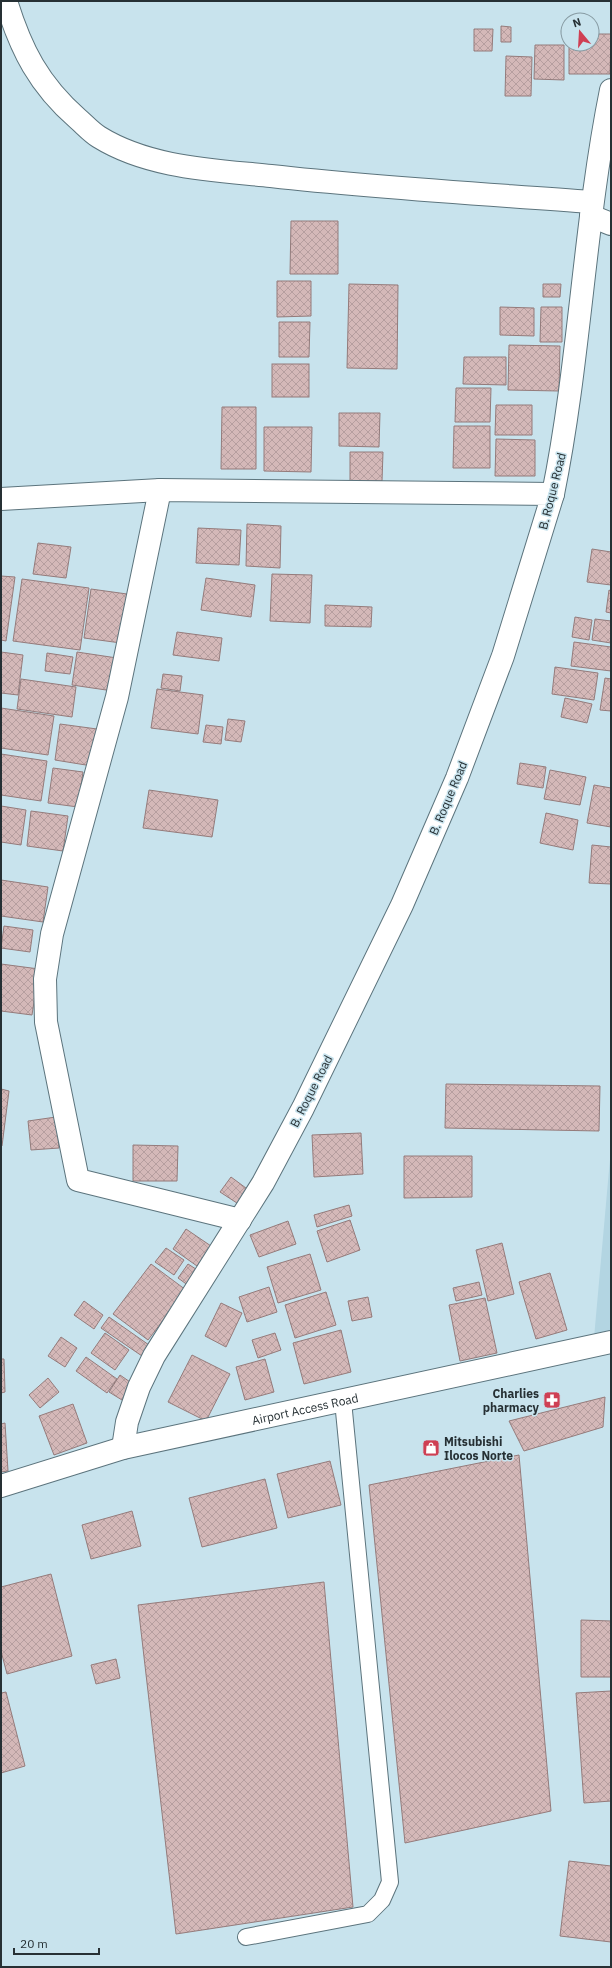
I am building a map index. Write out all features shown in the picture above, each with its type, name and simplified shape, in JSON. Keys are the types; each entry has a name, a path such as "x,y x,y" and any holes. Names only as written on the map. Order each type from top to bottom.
{"street":[{"path":"6,1 17,35 35,72 65,108 98,136 128,151 177,166 592,209 611,224"},
{"name":"B. Roque Road","path":"123,1448 127,1422 139,1387 154,1356 263,1183 303,1108 405,898 457,778 503,656 553,494 564,440 592,209 607,128 611,90"},
{"path":"160,490 117,697 52,934 45,979 46,1022 78,1180 240,1220"},
{"path":"1,499 160,490 553,494"},
{"name":"Airport Access Road","path":"1,1486 123,1448 611,1342"}],"lane":[{"path":"246,1937 368,1914 382,1900 390,1882 343,1401"}],"shaded area":[{"path":"611,1150 611,1333 594,1338 609,1170"}],"building":[{"path":"501,26 511,27 511,42 501,42"},
{"path":"474,29 493,29 492,51 474,51"},
{"path":"600,34 611,34 610,74 569,74 569,52 600,52"},
{"path":"535,45 560,45 560,52 564,52 564,80 534,79"},
{"path":"506,56 532,57 531,96 505,96"},
{"path":"291,221 338,221 338,274 290,274"},
{"path":"277,281 311,281 311,316 277,317"},
{"path":"349,284 398,285 397,369 347,368"},
{"path":"543,284 561,284 560,297 543,297"},
{"path":"500,307 534,308 534,336 500,335"},
{"path":"541,307 562,307 562,342 540,342"},
{"path":"279,322 310,322 309,357 279,357"},
{"path":"509,345 560,346 559,391 508,390"},
{"path":"464,357 506,357 506,385 463,384"},
{"path":"272,364 309,364 309,397 272,397"},
{"path":"456,388 491,388 490,422 455,422"},
{"path":"496,405 532,405 532,435 495,435"},
{"path":"222,407 256,407 256,469 221,469"},
{"path":"339,413 380,413 379,447 339,446"},
{"path":"454,426 490,426 490,468 453,468"},
{"path":"264,427 312,427 311,472 264,471"},
{"path":"496,439 535,440 535,476 495,476"},
{"path":"350,452 383,452 382,481 350,481"},
{"path":"247,524 281,526 280,568 246,566"},
{"path":"198,528 241,530 239,565 196,563"},
{"path":"38,543 71,547 66,578 33,574"},
{"path":"592,549 611,552 611,585 587,582"},
{"path":"272,574 312,575 310,623 270,621"},
{"path":"1,576 15,577 6,641 1,640"},
{"path":"206,578 255,585 251,617 201,610"},
{"path":"22,579 89,588 80,650 13,641"},
{"path":"91,589 127,594 121,643 84,638"},
{"path":"609,590 611,591 611,613 606,612"},
{"path":"325,605 372,607 371,627 325,626"},
{"path":"575,617 592,620 589,640 572,637"},
{"path":"595,619 611,621 611,643 592,640"},
{"path":"177,632 222,638 219,661 173,655"},
{"path":"574,642 611,647 611,671 571,666"},
{"path":"1,652 23,655 18,695 1,693"},
{"path":"77,652 117,658 113,691 72,685"},
{"path":"47,653 73,657 70,674 45,671"},
{"path":"555,667 598,673 594,700 552,694"},
{"path":"163,674 182,676 180,691 161,688"},
{"path":"605,678 611,679 611,711 600,710"},
{"path":"21,679 76,687 72,717 17,709"},
{"path":"157,689 203,695 198,734 151,728"},
{"path":"565,698 592,704 587,723 561,717"},
{"path":"1,708 54,716 48,755 1,748"},
{"path":"228,719 245,721 241,742 225,740"},
{"path":"60,724 97,729 92,766 55,760"},
{"path":"206,725 223,727 221,744 203,742"},
{"path":"1,754 47,761 41,801 1,795"},
{"path":"520,763 546,767 543,788 517,784"},
{"path":"53,768 83,772 78,807 48,803"},
{"path":"550,770 586,777 580,805 544,799"},
{"path":"594,785 611,788 611,827 587,823"},
{"path":"149,790 218,800 212,837 143,828"},
{"path":"1,806 26,810 21,845 1,842"},
{"path":"31,811 68,816 63,851 27,846"},
{"path":"546,813 578,820 573,850 540,843"},
{"path":"592,845 611,847 611,884 589,883"},
{"path":"1,880 48,887 43,922 1,916"},
{"path":"4,926 33,930 30,952 1,948"},
{"path":"1,964 39,969 32,1015 1,1011"},
{"path":"446,1084 600,1086 599,1131 445,1128"},
{"path":"1,1089 9,1091 2,1146 1,1146"},
{"path":"56,1117 59,1148 31,1150 28,1121"},
{"path":"361,1133 363,1174 314,1177 312,1135"},
{"path":"133,1145 178,1146 177,1181 133,1181"},
{"path":"404,1156 472,1156 472,1197 404,1198"},
{"path":"231,1177 250,1191 240,1205 220,1192"},
{"path":"349,1205 352,1216 317,1227 314,1215"},
{"path":"350,1220 360,1250 327,1262 317,1231"},
{"path":"288,1221 296,1244 259,1257 250,1235"},
{"path":"186,1229 211,1246 197,1266 173,1249"},
{"path":"502,1243 514,1294 488,1301 476,1250"},
{"path":"166,1248 184,1260 174,1275 155,1262"},
{"path":"310,1254 321,1290 278,1303 267,1267"},
{"path":"151,1264 186,1290 148,1340 113,1314"},
{"path":"188,1264 199,1271 189,1286 178,1278"},
{"path":"550,1273 567,1330 536,1339 519,1282"},
{"path":"479,1282 482,1295 456,1301 453,1288"},
{"path":"269,1287 277,1312 247,1322 239,1297"},
{"path":"326,1292 336,1325 295,1338 285,1305"},
{"path":"368,1297 372,1317 352,1321 348,1301"},
{"path":"485,1298 497,1353 460,1361 449,1305"},
{"path":"84,1301 103,1315 94,1329 74,1315"},
{"path":"221,1303 242,1313 226,1347 205,1336"},
{"path":"109,1317 149,1345 142,1356 101,1328"},
{"path":"341,1330 351,1372 304,1384 293,1343"},
{"path":"105,1333 129,1350 115,1370 91,1353"},
{"path":"275,1333 281,1350 258,1358 252,1340"},
{"path":"61,1337 77,1348 65,1367 48,1356"},
{"path":"192,1355 230,1374 206,1421 168,1402"},
{"path":"86,1357 117,1379 107,1393 76,1371"},
{"path":"1,1359 4,1359 5,1392 1,1393"},
{"path":"265,1359 274,1392 245,1400 236,1367"},
{"path":"120,1375 133,1384 122,1400 109,1392"},
{"path":"48,1378 59,1392 40,1408 29,1395"},
{"path":"605,1397 603,1427 524,1451 509,1421"},
{"path":"73,1404 87,1443 54,1455 39,1416"},
{"path":"5,1423 8,1471 1,1472 1,1424"},
{"path":"519,1455 551,1811 405,1843 369,1485"},
{"path":"330,1461 341,1505 288,1518 277,1474"},
{"path":"265,1479 277,1528 202,1547 189,1498"},
{"path":"132,1511 141,1546 91,1559 82,1525"},
{"path":"51,1574 72,1656 7,1674 1,1651 1,1587"},
{"path":"324,1582 353,1907 176,1934 138,1605"},
{"path":"581,1620 611,1621 611,1677 581,1677"},
{"path":"116,1659 120,1678 96,1684 91,1665"},
{"path":"611,1691 611,1801 584,1803 576,1693"},
{"path":"6,1692 25,1766 1,1773 1,1693"},
{"path":"569,1861 611,1866 611,1942 560,1936"}],"place":[{"name":"Charlies pharmacy","path":"552,1400"},
{"name":"Mitsubishi Ilocos Norte","path":"431,1448"}]}
